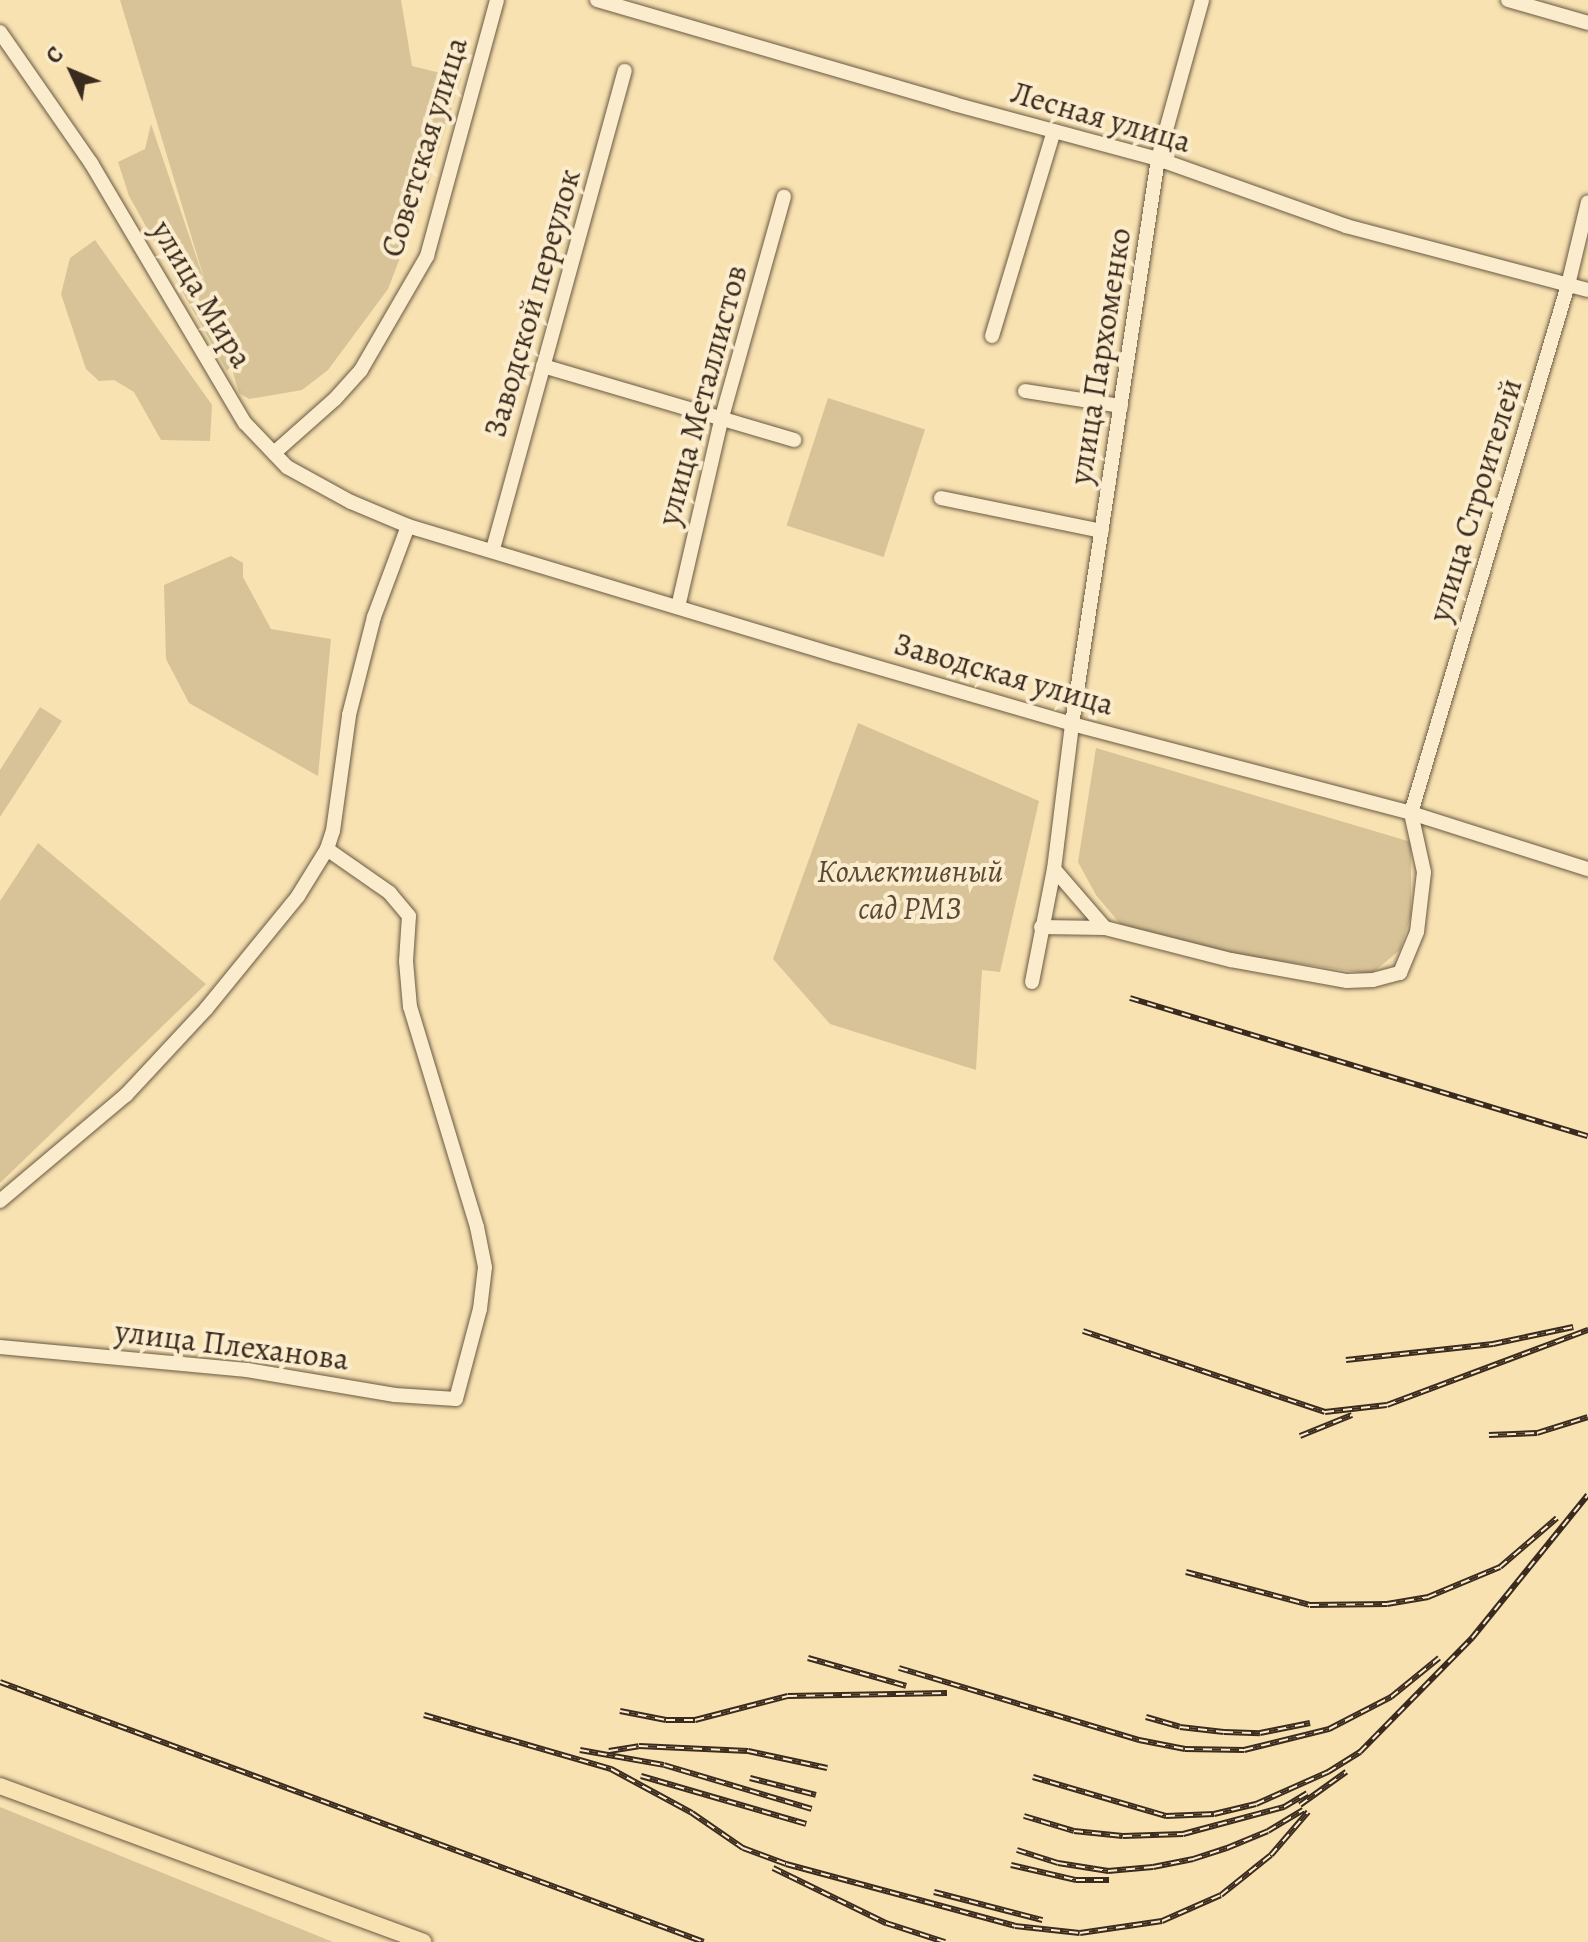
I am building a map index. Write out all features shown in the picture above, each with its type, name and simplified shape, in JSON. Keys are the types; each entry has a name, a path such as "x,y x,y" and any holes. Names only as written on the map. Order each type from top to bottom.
{"main road":[{"path":"0,1786 423,1942"}],"street":[{"name":"Советская улица","path":"274,453 335,399 361,370 427,256 497,0"},
{"name":"Лесная улица","path":"597,0 1158,159 1346,226 1588,290"},
{"name":"улица Пархоменко","path":"1032,982 1054,869 1072,724 1158,159 1202,0"},
{"path":"1508,0 1588,23"},
{"name":"улица Мира","path":"0,32 91,163 245,423 287,467 408,526"},
{"name":"Заводской переулок","path":"493,549 625,71"},
{"path":"992,336 1054,131"},
{"name":"улица Металлистов","path":"678,607 722,417 784,197"},
{"name":"улица Строителей","path":"1411,813 1568,285 1588,202"},
{"path":"543,366 794,440"},
{"path":"1025,391 1121,406"},
{"path":"941,498 1102,531"},
{"path":"0,1201 126,1095 196,1020 298,896 327,849 333,831 349,715 374,617 408,526"},
{"name":"Заводская улица","path":"408,526 1072,724 1411,813 1588,869"},
{"path":"1041,927 1105,928 1231,960 1347,981 1373,980 1400,973 1417,932 1424,872 1411,813"},
{"name":"улица Плеханова","path":"0,1347 247,1370 395,1395 456,1399 480,1309 485,1267 477,1227 410,1007 406,961 409,916 390,893 327,849"},
{"path":"1054,869 1105,928"}],"green space":[{"path":"120,0 401,0 412,66 461,78 427,188 388,289 328,370 302,390 249,399 239,393 231,366 227,371 129,196 118,162 145,149 151,124 206,285"},
{"path":"95,240 212,405 210,441 161,440 134,392 114,380 99,381 86,369 61,294 70,258"},
{"path":"828,398 925,430 884,557 787,525"},
{"path":"231,556 243,563 243,577 271,629 331,639 318,776 189,703 166,659 164,585"},
{"path":"40,707 62,721 0,817 0,770"},
{"name":"Коллективный сад РМЗ","path":"858,723 1039,801 1000,972 982,970 976,1070 830,1024 773,959"},
{"path":"1096,748 1411,842 1411,915 1400,950 1371,974 1239,955 1122,926 1096,895 1078,862"},
{"path":"38,843 206,984 0,1183 0,901"},
{"path":"0,1807 333,1942 0,1942"}],"railway":[{"path":"1130,998 1588,1136"},
{"path":"1346,1360 1493,1344 1573,1327"},
{"path":"1083,1331 1325,1412 1387,1405 1588,1330"},
{"path":"1300,1436 1352,1415"},
{"path":"1489,1435 1537,1433 1588,1417"},
{"path":"1033,1777 1166,1816 1214,1814 1256,1804 1328,1772 1360,1752 1472,1638 1588,1495"},
{"path":"1186,1572 1310,1605 1387,1604 1428,1597 1500,1567 1557,1518"},
{"path":"808,1658 906,1686"},
{"path":"899,1668 1139,1740 1185,1749 1244,1750 1329,1729 1391,1697 1439,1658"},
{"path":"0,1682 704,1942"},
{"path":"620,1711 666,1720 695,1720 788,1696 947,1693"},
{"path":"424,1715 611,1769 692,1813 743,1848 786,1864 1015,1926 1080,1933 1162,1921 1221,1895 1271,1855 1308,1812"},
{"path":"1146,1717 1180,1727 1224,1732 1260,1733 1310,1723"},
{"path":"609,1751 639,1746 748,1751 827,1768"},
{"path":"580,1750 664,1765 812,1809"},
{"path":"1300,1805 1346,1772"},
{"path":"641,1776 806,1824"},
{"path":"750,1778 816,1795"},
{"path":"1024,1816 1074,1831 1123,1836 1183,1834 1284,1807 1307,1793"},
{"path":"1017,1850 1058,1863 1108,1871 1153,1867 1227,1848 1268,1831 1303,1810"},
{"path":"1011,1865 1076,1880 1109,1880"},
{"path":"773,1868 886,1923 945,1942"},
{"path":"934,1892 1042,1920"}]}
